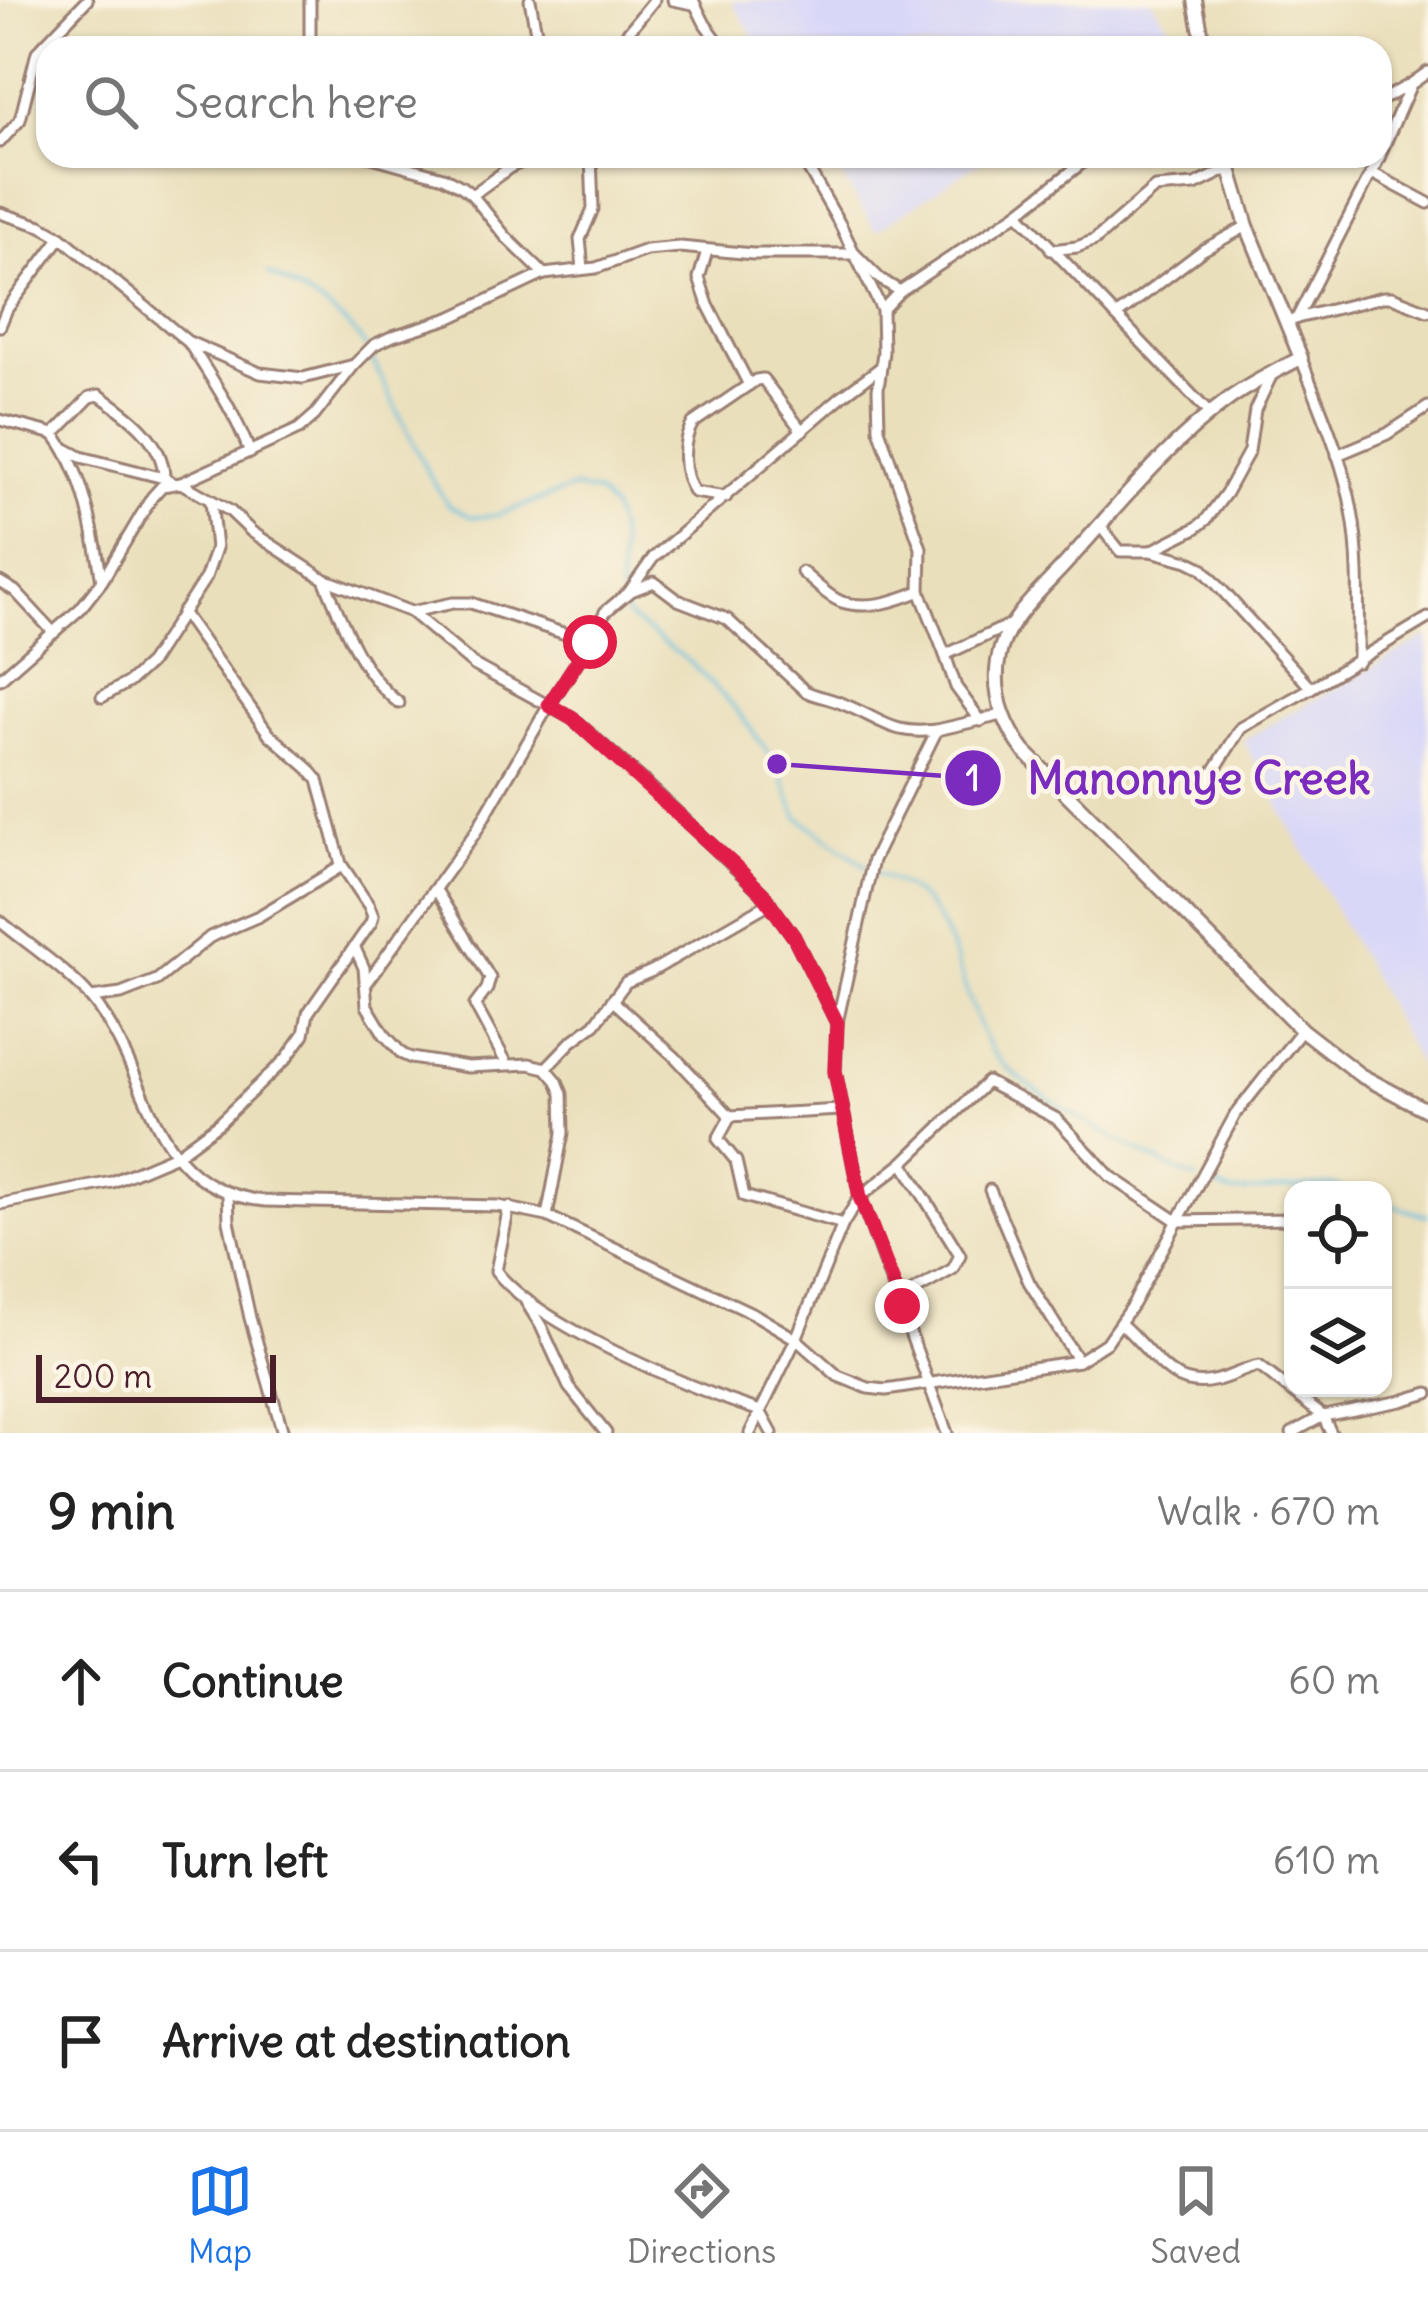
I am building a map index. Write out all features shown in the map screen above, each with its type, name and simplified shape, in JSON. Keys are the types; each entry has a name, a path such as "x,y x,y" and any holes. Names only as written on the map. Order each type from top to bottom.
{"street":[{"path":"52,36 87,0"},
{"path":"310,0 310,36"},
{"path":"530,0 537,36"},
{"path":"625,36 654,0"},
{"path":"673,0 693,2 715,36"},
{"path":"1195,0 1202,36"},
{"path":"0,142 20,120 36,56"},
{"path":"1392,94 1428,72"},
{"path":"1392,128 1411,84"},
{"path":"411,168 443,177 472,195 544,274"},
{"path":"472,195 511,168"},
{"path":"583,269 580,239 593,209 591,168"},
{"path":"808,168 882,310 879,429 921,548 920,591 956,687 981,721"},
{"path":"882,310 900,291 1018,213 1075,168"},
{"path":"1051,250 1095,240 1155,188 1195,185 1219,168"},
{"path":"1229,168 1247,226 1292,320 1300,358 1350,500 1358,662"},
{"path":"1292,320 1374,168"},
{"path":"1372,173 1428,203"},
{"path":"0,213 61,237 188,341 269,375 303,378 354,365"},
{"path":"1018,213 1210,414"},
{"path":"1116,316 1202,250 1247,226"},
{"path":"0,326 61,237"},
{"path":"0,679 80,609 103,581 162,486 299,429 374,345 394,336 451,318 544,274 596,268 646,250 855,254 900,291"},
{"path":"706,251 699,278 707,305 749,386"},
{"path":"1292,320 1383,297 1426,306"},
{"path":"188,341 219,388 250,453"},
{"path":"1300,358 1210,414 1013,623 996,673 1002,715 1015,740 1040,768 1302,1030 1360,1075 1428,1111"},
{"path":"366,984 482,821 605,612 628,592 653,558 881,367"},
{"path":"1100,526 1117,549 1131,552 1150,550 1196,528 1226,494 1249,452 1255,410 1273,372"},
{"path":"725,497 694,492 690,487 685,460 688,430 694,424 759,379 765,380 802,430"},
{"path":"53,434 90,397 98,395 132,418 172,482"},
{"path":"1337,454 1387,434 1428,407"},
{"path":"0,420 53,434 65,449 74,464 103,581"},
{"path":"65,449 172,482 212,501 324,580 411,612 474,665 573,719 737,868 770,904 794,937 837,1023"},
{"path":"102,698 151,663 206,577 216,548 212,501"},
{"path":"1150,550 1202,568 1311,688"},
{"path":"802,572 846,603 889,604 920,591"},
{"path":"324,580 358,654 399,703"},
{"path":"0,582 15,591 54,633"},
{"path":"628,592 654,582 678,600 727,619 805,691 902,732 937,730 1002,715"},
{"path":"411,612 471,603 590,642"},
{"path":"0,1204 112,1182 176,1155 219,1123 286,1059 304,1034 308,1013 371,923 373,916 342,866 318,780 269,734 182,612"},
{"path":"1207,782 1240,728 1428,618"},
{"path":"944,655 1013,623"},
{"path":"937,730 873,860 837,1023 835,1071 860,1197 947,1433"},
{"path":"91,998 121,994 157,980 210,937 260,916 342,866"},
{"path":"436,890 490,979 476,1008 507,1064"},
{"path":"546,1068 595,1024 626,982 770,904"},
{"path":"0,921 91,998 111,1027 147,1107 176,1155 208,1184 265,1201 509,1207 547,1216 754,1314 796,1339 826,1368 849,1382 886,1390 1078,1361 1106,1343 1121,1324 1235,1115 1302,1030"},
{"path":"355,948 364,968 367,1006 402,1054 468,1067 546,1068 557,1081 564,1114 547,1216"},
{"path":"612,1000 675,1057 729,1116"},
{"path":"749,1433 796,1339 843,1224 860,1197 903,1163 983,1084 992,1082 1058,1119 1109,1176 1177,1221 1284,1219"},
{"path":"729,1116 841,1110"},
{"path":"729,1116 718,1139 736,1162 744,1196 843,1224"},
{"path":"900,1299 953,1269 960,1255 903,1163"},
{"path":"990,1190 1029,1282 1078,1361"},
{"path":"228,1193 229,1221 250,1318 283,1433"},
{"path":"509,1207 496,1271 524,1299 569,1387 607,1433"},
{"path":"524,1299 633,1358 760,1411 772,1433"},
{"path":"1121,1324 1182,1381 1199,1384 1259,1366 1323,1416 1331,1433"},
{"path":"1292,1433 1323,1416 1428,1393"}],"shaded area":[{"path":"1151,0 1176,36 753,36 731,1"},
{"path":"836,168 971,168 876,231"},
{"path":"1428,636 1428,1081 1243,740"}],"waterway":[{"path":"268,273 334,314 366,347"},
{"path":"370,355 448,505 471,517 494,516 574,488 597,493 613,510 620,541 620,594"},
{"path":"622,603 628,617 691,663 736,709 777,764 797,816 867,867"},
{"path":"875,872 918,896 936,917 983,1034 1007,1067 1087,1123 1196,1179"},
{"path":"1205,1182 1232,1193 1284,1189"},
{"path":"1392,1206 1428,1216"}],"place":[{"name":"Manonnye Creek","path":"777,764"}],"route":[{"path":"590,642 549,705 573,719 737,868 794,937 837,1023 839,1103 860,1197 902,1306"}]}
